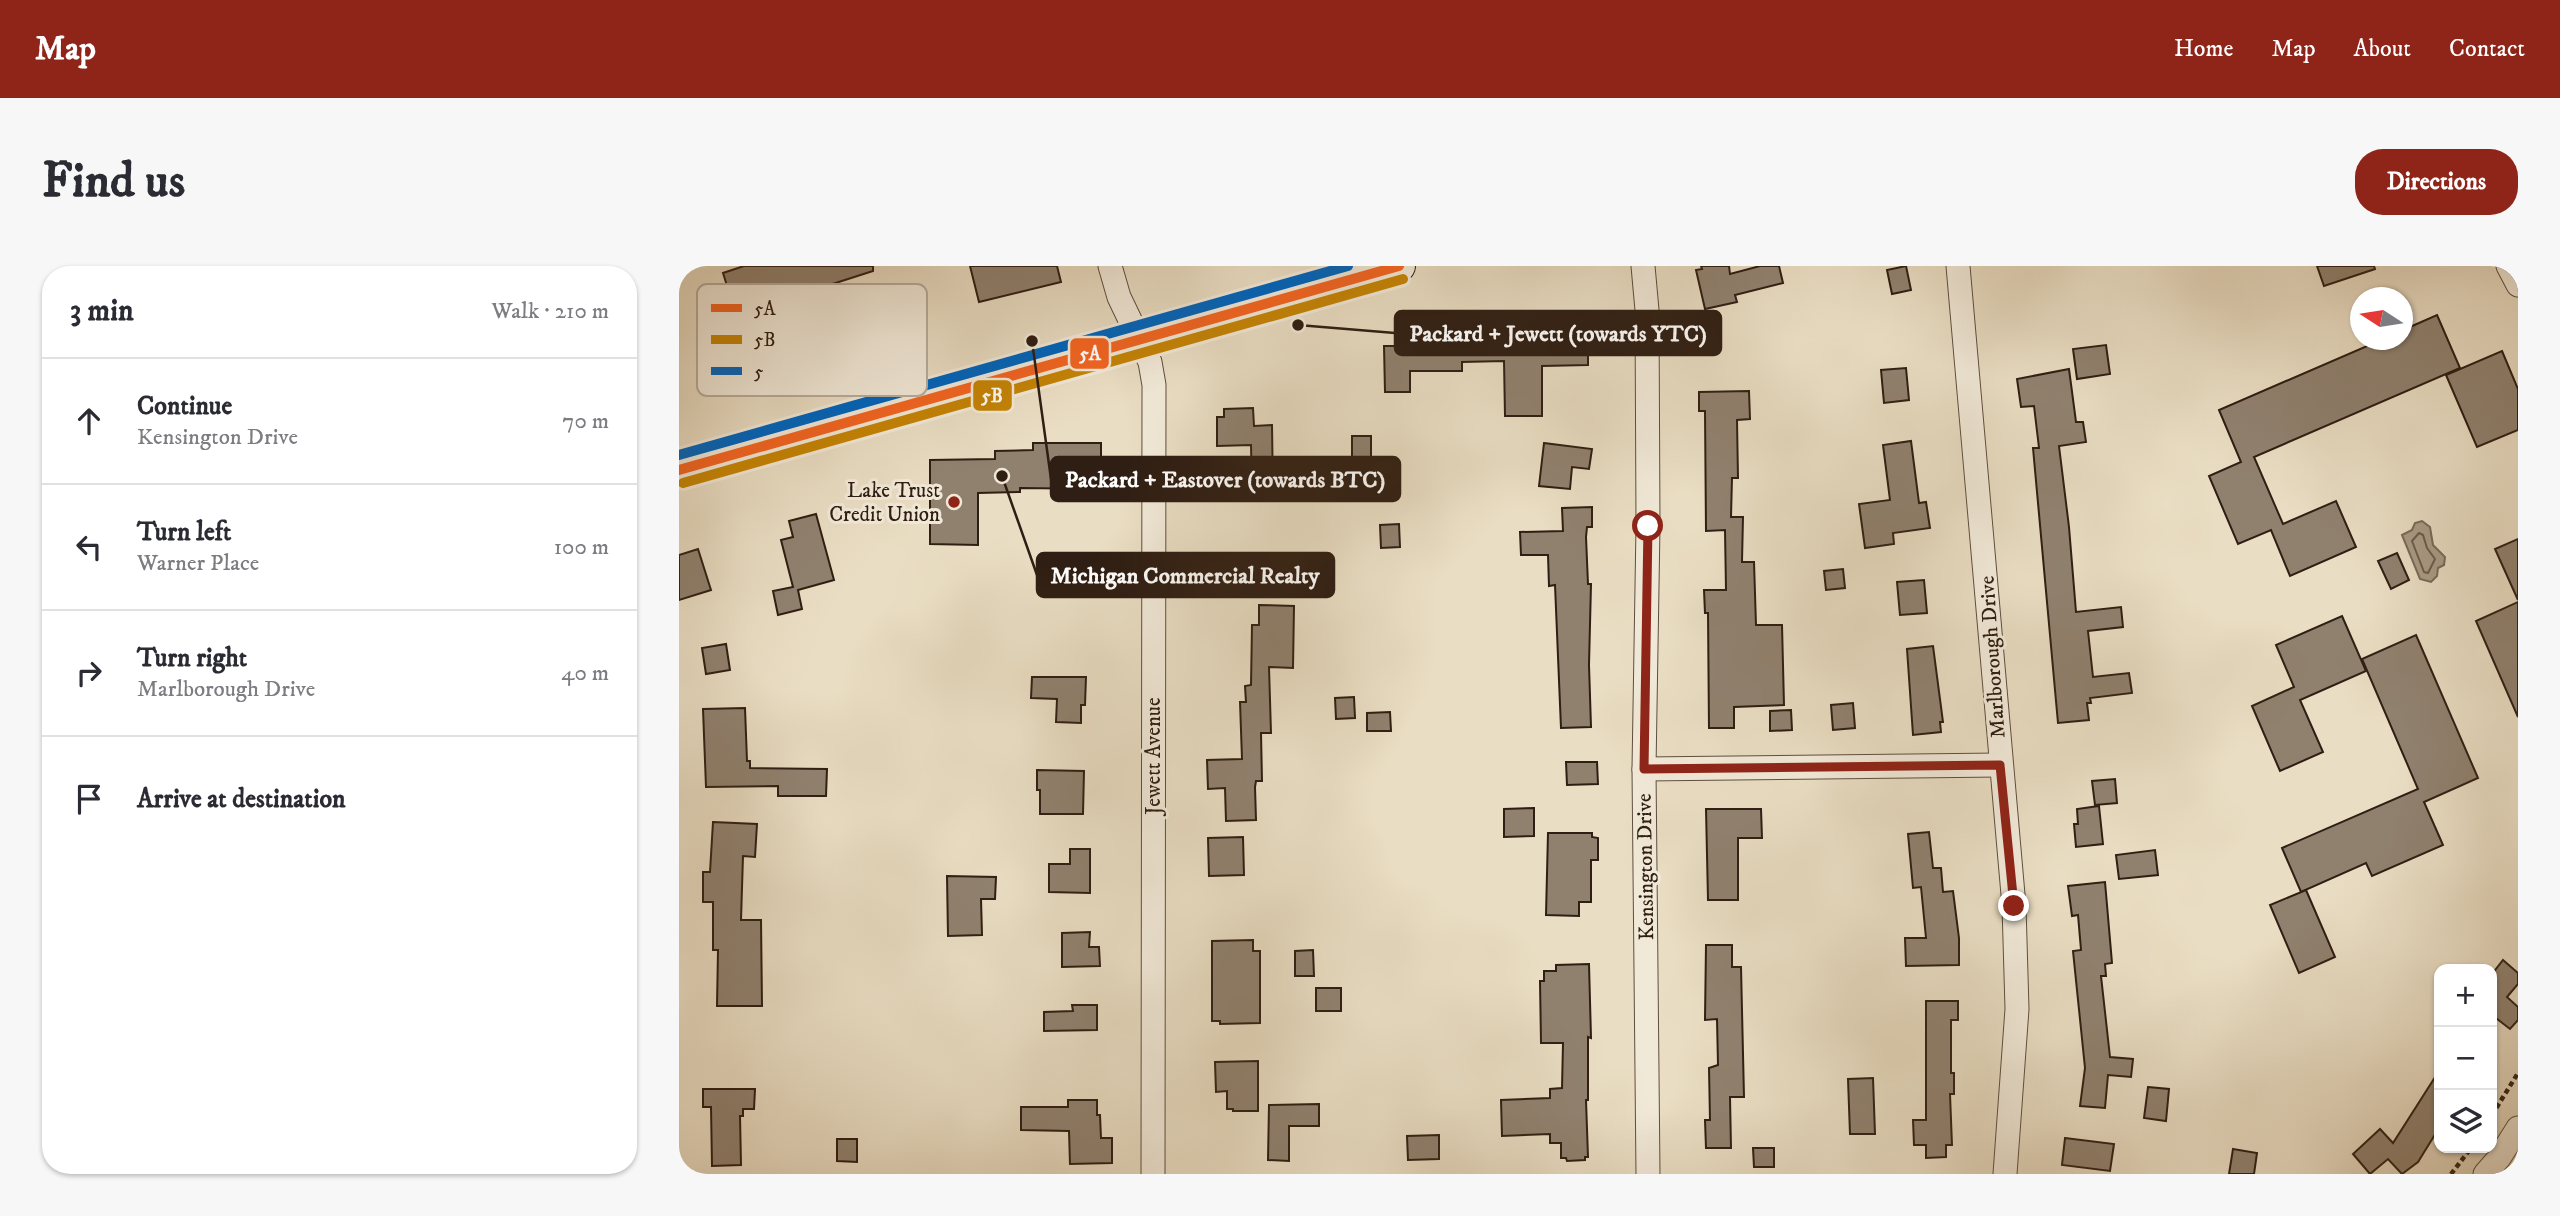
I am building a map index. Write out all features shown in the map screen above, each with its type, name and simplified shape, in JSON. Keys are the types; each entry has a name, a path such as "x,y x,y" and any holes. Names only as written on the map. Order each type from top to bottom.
{"main road":[{"path":"679,470 1399,266"}],"street":[{"name":"Jewett Avenue","path":"1110,266 1119,297 1150,362 1154,385 1153,1174"},
{"name":"Kensington Drive","path":"1643,266 1647,310 1648,513 1644,769 1648,1174"},
{"name":"Marlborough Drive","path":"1958,266 2014,906 2017,1009 2005,1174"},
{"path":"2508,266 2518,285"},
{"path":"1644,769 2000,765"},
{"path":"2497,1169 2518,1128"}],"path":[{"path":"2497,1107 2518,1073"},
{"path":"2451,1174 2467,1153"}],"water":[{"path":"2422,521 2430,527 2433,545 2445,557 2444,565 2438,568 2437,576 2431,582 2420,579 2402,535 2412,530 2415,523"}],"building":[{"path":"744,266 873,266 873,271 833,284 726,284 723,273"},
{"path":"970,266 1057,266 1061,282 979,302"},
{"path":"1701,266 1729,266 1730,274 1760,266 1779,266 1783,283 1735,295 1737,302 1705,309 1696,270 1702,269"},
{"path":"1906,266 1911,290 1892,294 1887,270"},
{"path":"2317,266 2374,266 2375,269 2324,286"},
{"path":"2437,315 2460,368 2254,457 2283,524 2336,501 2356,547 2290,576 2271,530 2238,544 2209,476 2241,462 2219,410 2358,350 2413,350 2413,326"},
{"path":"1432,319 1458,319 1458,330 1595,328 1595,350 1588,351 1588,365 1542,366 1542,416 1505,416 1504,361 1462,362 1462,371 1410,371 1410,392 1385,392 1384,346 1432,346"},
{"path":"2106,345 2110,374 2077,379 2073,349"},
{"path":"2502,351 2518,389 2518,430 2477,447 2446,375"},
{"path":"1906,368 1909,400 1884,403 1881,370"},
{"path":"2069,369 2076,422 2083,422 2086,442 2059,446 2076,612 2121,607 2123,627 2088,631 2093,677 2129,673 2132,693 2090,698 2091,703 2087,703 2089,720 2058,723 2033,448 2039,448 2034,406 2021,407 2017,379"},
{"path":"1749,391 1750,419 1737,420 1738,478 1732,478 1731,517 1743,517 1742,562 1754,562 1756,625 1782,625 1784,705 1734,707 1734,728 1709,728 1708,613 1705,613 1704,590 1726,590 1725,530 1706,531 1705,411 1699,411 1699,392"},
{"path":"1253,408 1254,426 1272,425 1273,492 1252,492 1251,445 1217,446 1217,417 1224,417 1224,409"},
{"path":"1352,436 1371,436 1371,460 1352,460"},
{"path":"1911,441 1919,503 1926,502 1930,528 1893,533 1894,544 1865,548 1859,504 1890,500 1883,445"},
{"path":"1033,443 1101,443 1101,489 1020,488 1020,492 978,493 978,545 930,544 930,460 995,459 995,451 1033,450"},
{"path":"1544,443 1592,449 1589,469 1572,467 1570,489 1539,486"},
{"path":"1592,507 1592,527 1587,527 1586,537 1588,584 1591,584 1591,727 1561,728 1555,585 1549,586 1548,555 1521,555 1520,532 1563,531 1562,508"},
{"path":"816,514 834,580 798,590 802,609 778,615 773,591 793,587 781,540 793,537 789,521"},
{"path":"1399,524 1400,547 1381,548 1380,525"},
{"path":"2518,539 2518,600 2495,549"},
{"path":"698,549 711,590 679,600 679,555"},
{"path":"2397,553 2409,580 2391,589 2378,561"},
{"path":"1843,569 1845,588 1826,590 1824,571"},
{"path":"1924,580 1927,613 1900,615 1897,582"},
{"path":"2518,602 2518,717 2476,621"},
{"path":"1259,605 1294,606 1293,668 1269,667 1271,733 1261,733 1262,781 1256,781 1255,787 1256,820 1226,821 1225,788 1208,789 1207,760 1242,759 1240,702 1246,702 1245,686 1251,685 1252,625 1259,625"},
{"path":"2342,616 2366,671 2300,700 2323,752 2280,771 2252,706 2294,687 2276,645"},
{"path":"2416,635 2478,778 2424,802 2443,845 2372,876 2366,863 2301,892 2282,848 2418,789 2362,659"},
{"path":"726,644 730,670 706,674 702,648"},
{"path":"1933,646 1943,722 1940,722 1941,732 1913,735 1907,649"},
{"path":"1032,677 1086,677 1081,723 1056,722 1057,699 1031,698"},
{"path":"1354,697 1355,718 1336,719 1335,698"},
{"path":"1853,703 1855,728 1833,730 1831,705"},
{"path":"745,708 747,761 750,761 750,768 827,769 826,796 778,796 778,786 706,787 703,709"},
{"path":"1791,710 1792,730 1770,731 1770,711"},
{"path":"1390,712 1391,731 1367,731 1367,713"},
{"path":"1566,762 1597,762 1598,784 1567,785"},
{"path":"1037,770 1084,771 1083,814 1040,814"},
{"path":"2115,779 2117,803 2095,805 2092,781"},
{"path":"2099,806 2103,844 2076,847 2074,824 2078,824 2077,809"},
{"path":"1534,808 1534,836 1504,837 1504,809"},
{"path":"1706,809 1761,809 1762,838 1738,838 1738,900 1708,900"},
{"path":"713,822 757,824 755,857 743,856 741,920 761,920 762,1006 717,1006 718,950 713,950 713,902 703,902 703,872 710,872"},
{"path":"1929,832 1933,868 1941,868 1943,892 1953,891 1959,938 1959,965 1906,966 1905,938 1926,938 1921,887 1913,888 1908,834"},
{"path":"1548,833 1592,833 1592,837 1598,838 1598,860 1591,860 1591,902 1579,902 1579,916 1546,915"},
{"path":"1243,837 1244,875 1209,876 1208,838"},
{"path":"1070,849 1090,849 1090,893 1049,892 1049,864 1070,864"},
{"path":"2155,850 2158,875 2119,879 2116,855"},
{"path":"947,876 996,877 995,899 981,899 982,935 948,936"},
{"path":"2105,882 2112,963 2105,964 2106,976 2101,976 2110,1057 2133,1059 2131,1077 2108,1075 2105,1108 2080,1106 2085,1068 2073,951 2081,950 2078,915 2072,916 2068,886"},
{"path":"2306,890 2335,957 2299,973 2270,905"},
{"path":"1090,932 1089,947 1099,947 1100,966 1062,967 1062,933"},
{"path":"1253,940 1253,951 1260,951 1260,1023 1220,1024 1220,1021 1212,1021 1212,941"},
{"path":"1706,945 1732,945 1732,967 1741,967 1744,1097 1730,1097 1731,1148 1706,1148 1705,1120 1710,1120 1709,1068 1718,1065 1717,1019 1705,1020"},
{"path":"1313,950 1314,976 1295,976 1295,951"},
{"path":"2503,960 2518,973 2518,984 2507,997 2518,1007 2518,1020 2510,1029 2497,1019 2497,968"},
{"path":"1589,964 1591,1038 1588,1037 1586,1100 1588,1157 1585,1157 1585,1160 1567,1161 1566,1158 1561,1158 1561,1143 1550,1143 1550,1134 1502,1136 1501,1100 1550,1098 1550,1089 1562,1088 1563,1043 1541,1043 1540,981 1544,981 1544,971 1556,971 1556,965"},
{"path":"1316,988 1341,988 1341,1011 1316,1011"},
{"path":"1926,1001 1958,1001 1958,1020 1951,1020 1951,1073 1954,1073 1954,1094 1950,1094 1952,1145 1946,1145 1946,1157 1926,1158 1926,1145 1914,1145 1913,1120 1926,1120"},
{"path":"1072,1005 1097,1005 1097,1030 1044,1031 1044,1012 1073,1011"},
{"path":"1258,1061 1258,1111 1227,1109 1227,1091 1216,1092 1215,1062"},
{"path":"1873,1078 1875,1134 1850,1134 1848,1079"},
{"path":"2434,1079 2434,1136 2418,1162 2402,1174 2388,1159 2370,1174 2353,1154 2380,1129 2393,1143"},
{"path":"2148,1087 2169,1089 2166,1121 2144,1118"},
{"path":"703,1089 755,1089 754,1109 743,1109 743,1116 740,1116 741,1165 712,1166 711,1107 703,1107"},
{"path":"1068,1100 1097,1100 1101,1138 1112,1138 1112,1163 1070,1164 1069,1131 1021,1130 1021,1107 1068,1107"},
{"path":"1319,1104 1319,1126 1289,1126 1289,1161 1268,1160 1269,1105"},
{"path":"1439,1135 1439,1159 1408,1160 1407,1136"},
{"path":"2065,1138 2114,1144 2110,1171 2062,1165"},
{"path":"837,1139 857,1139 857,1162 837,1161"},
{"path":"1753,1148 1774,1148 1774,1167 1754,1167"},
{"path":"2233,1149 2257,1153 2254,1174 2229,1174"}],"transit line":[{"name":"5","path":"927,385 1348,266"},
{"name":"5A","path":"679,470 1399,266"},
{"name":"5B","path":"683,483 1403,279"},
{"name":"5","path":"679,455 888,396"}],"place":[{"name":"Packard + Jewett (towards YTC)","path":"1298,325"},
{"name":"Packard + Eastover (towards BTC)","path":"1032,341"},
{"name":"Michigan Commercial Realty","path":"1002,476"},
{"name":"Lake Trust Credit Union","path":"954,502"}],"route":[{"path":"1648,526 1644,769 2000,765 2014,906"}]}
